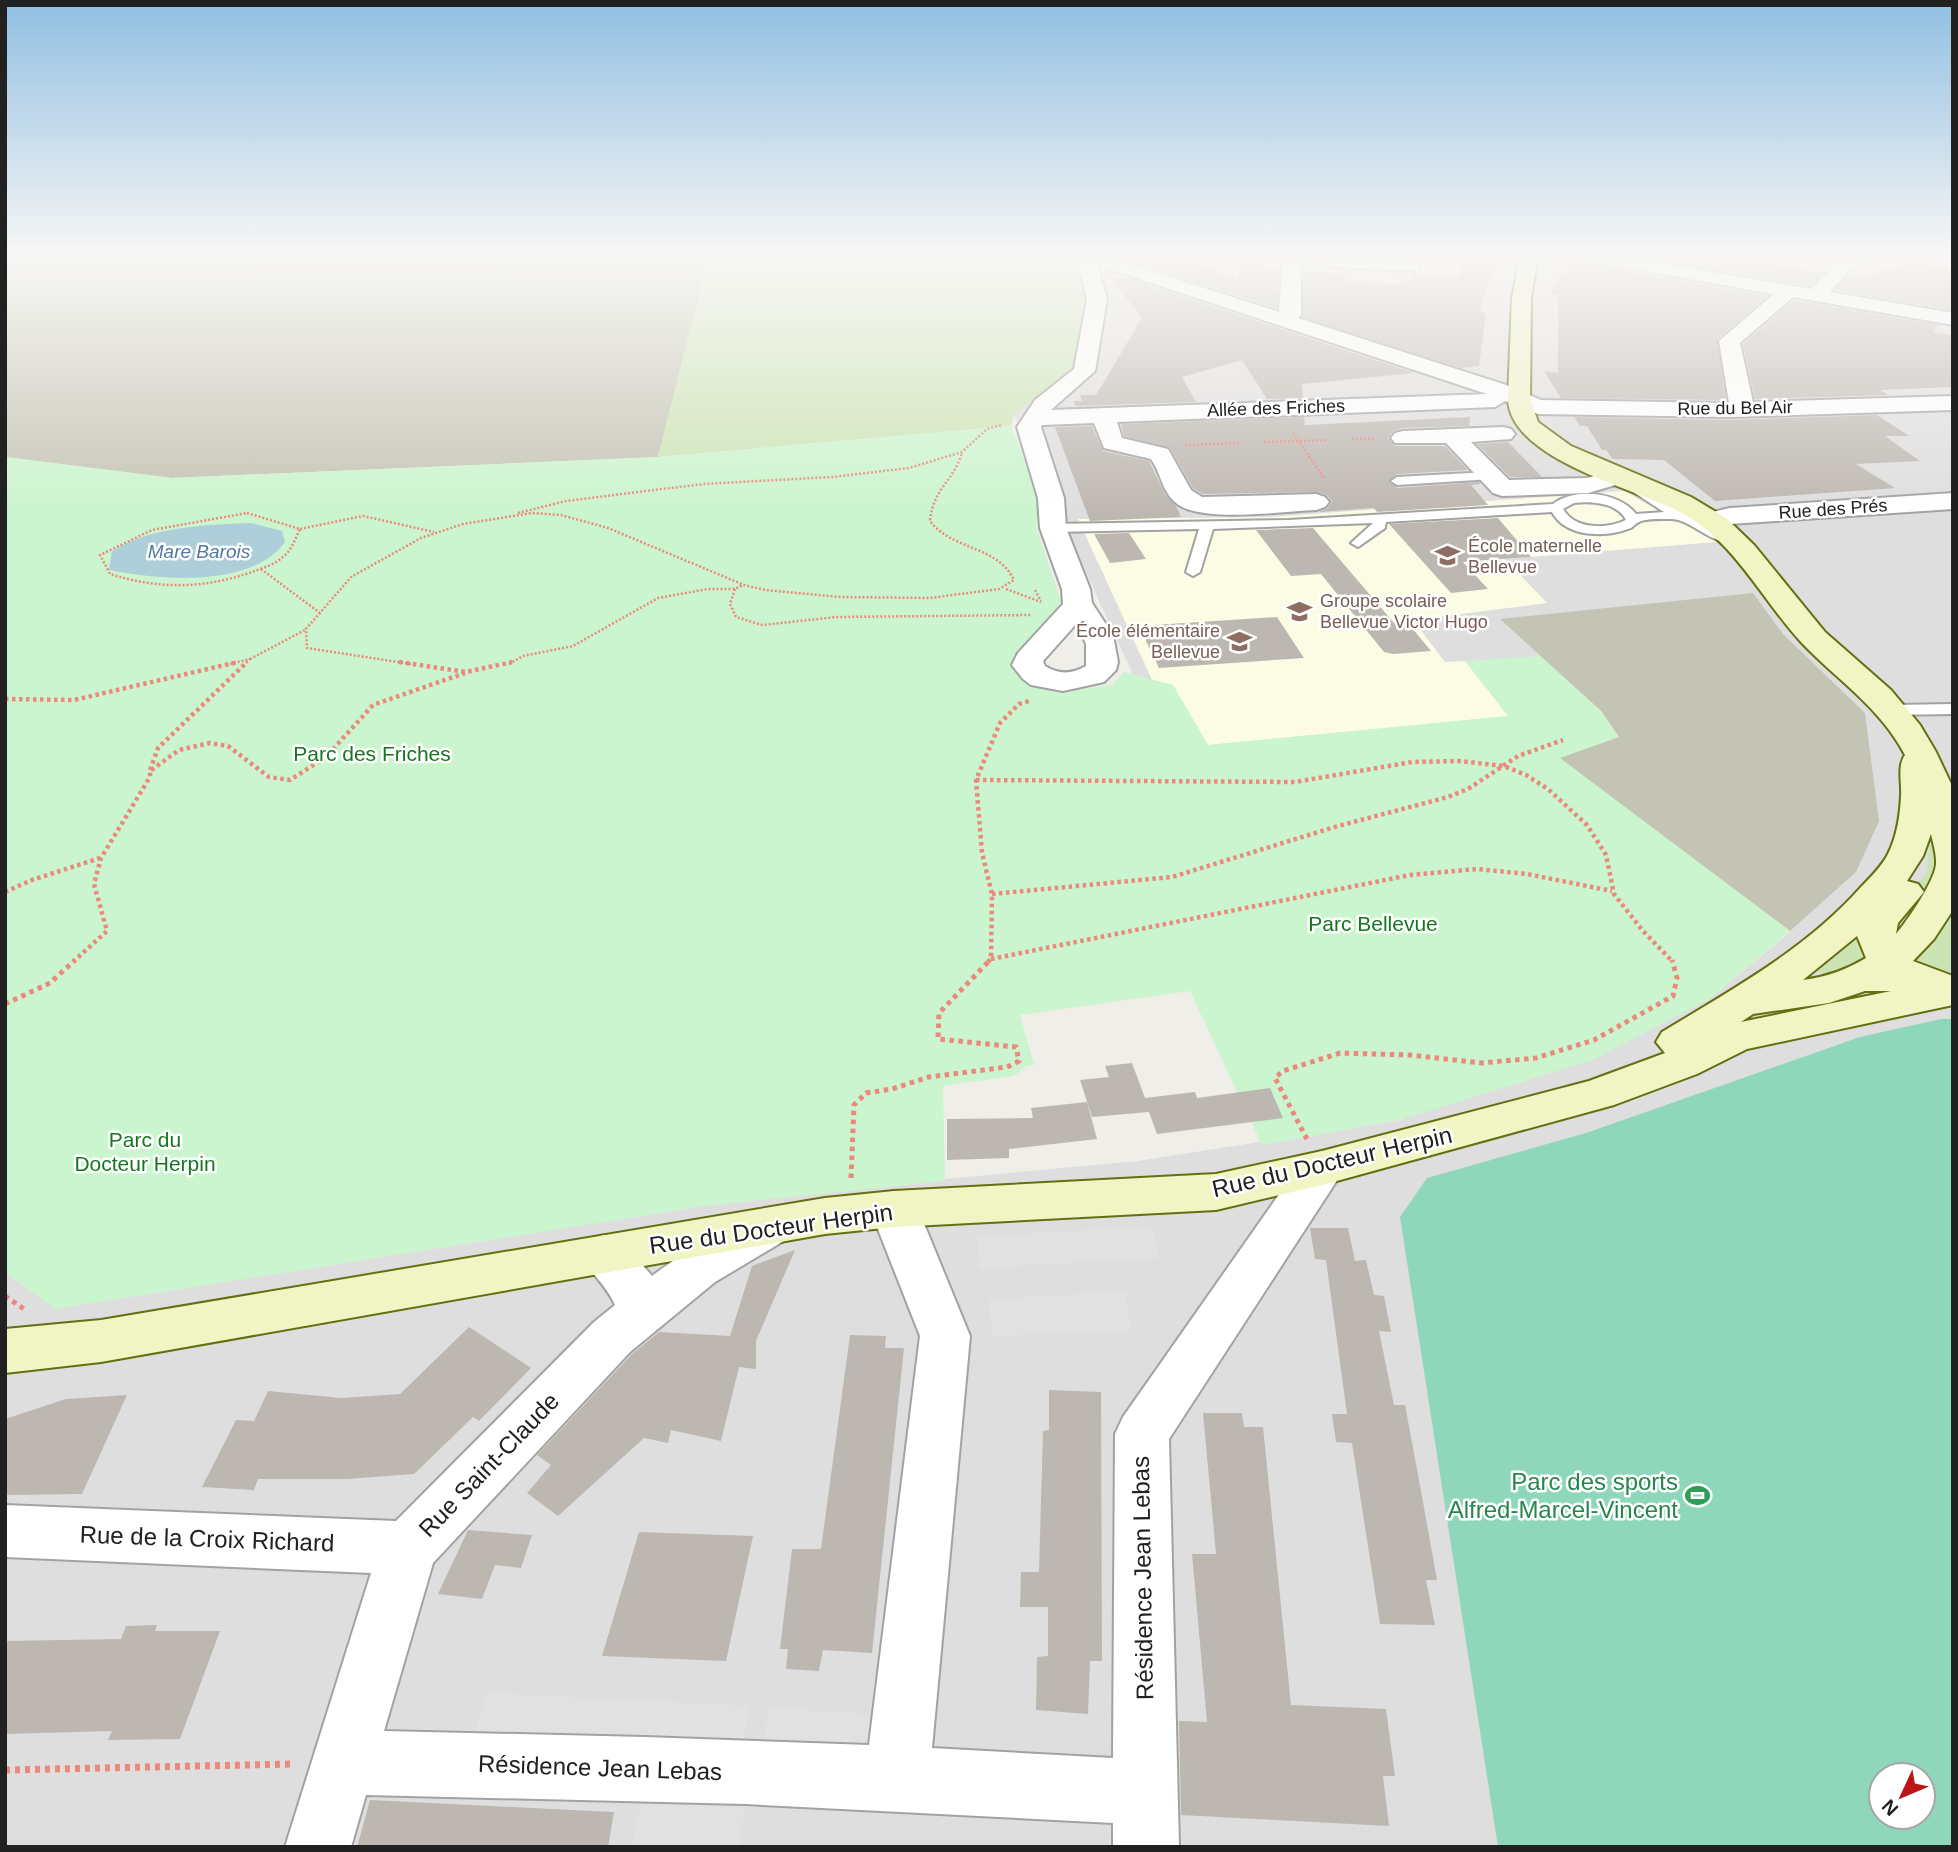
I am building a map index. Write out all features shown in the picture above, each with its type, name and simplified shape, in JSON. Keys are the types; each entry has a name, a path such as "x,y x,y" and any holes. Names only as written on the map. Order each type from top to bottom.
{"street":[{"path":"1070,612 1076,589 1053,528 1051,498 1029,427 1020,421 1084,371 1089,342"},
{"path":"1353,342 1498,390 1518,401"},
{"path":"1521,342 1518,401 1530,427 1572,455 1675,499 1713,520 1737,543 1807,630 1892,710 1915,745 1918,773 1940,820 1953,859"},
{"path":"1728,342 1745,409"},
{"name":"Allée des Friches","path":"1020,421 1103,415 1484,400 1518,401"},
{"name":"Rue du Bel Air","path":"1518,401 1538,407 1745,409 1953,403"},
{"path":"1103,415 1112,443 1159,454 1183,499 1192,504 1206,506 1321,491"},
{"path":"1403,438 1503,434"},
{"path":"1452,436 1498,486 1507,489 1588,485 1620,476"},
{"name":"Rue des Prés","path":"1713,520 1730,516 1953,501"},
{"path":"1872,977 1880,950 1876,936 1879,922 1916,880 1922,855 1940,820"},
{"path":"1737,1020 1843,931 1897,870 1910,847 1940,820"},
{"path":"1872,977 1909,944 1944,896 1953,867"},
{"path":"1872,977 1953,991"},
{"path":"1737,1020 1872,977 1953,982"},
{"name":"Rue du Docteur Herpin","path":"5,1351 101,1341 771,1225 872,1211 1216,1192 1322,1168 1611,1090 1682,1063 1737,1020 1953,991"},
{"name":"Résidence Jean Lebas","path":"345,1763 478,1764 897,1778 1146,1819 1142,1433 1322,1168"},
{"path":"872,1211 945,1336 897,1778"},
{"name":"Rue Saint-Claude","path":"318,1847 408,1548 612,1337 698,1268 771,1225"},
{"path":"604,1254 631,1283 643,1311"},
{"name":"Rue du Docteur Herpin","path":"5,1374 101,1341"},
{"name":"Rue de la Croix Richard","path":"5,1531 408,1548"}],"lane":[{"path":"1397,481 1488,476"},
{"path":"1620,476 1643,495 1677,515 1737,543"},
{"path":"1053,528 1289,524 1556,508 1568,500 1597,500 1623,508 1633,518 1677,515"},
{"path":"1556,508 1558,515 1569,523 1589,528 1623,528 1632,522 1633,518"},
{"path":"1358,543 1380,525 1379,518"},
{"path":"1193,572 1195,555 1205,537 1207,525"},
{"path":"1892,710 1953,709"}],"path":[{"path":"5,699 74,700 250,659 306,629 351,578 434,533 566,501 703,484 892,471 962,452 987,429 1020,421"},
{"path":"1292,431 1321,491"},
{"path":"1264,442 1326,440"},
{"path":"1227,444 1239,443"},
{"path":"962,452 959,462 933,497 930,521 946,538 976,549 1008,569 1014,580 1006,589"},
{"path":"300,529 287,554 224,582 160,586 131,582 110,575 100,555 119,542 155,529 205,518 247,513 300,529 363,516 434,533"},
{"path":"507,515 559,514 635,539 743,584 793,593 895,599 960,598 1006,589 1041,602 1035,590"},
{"path":"260,568 320,612"},
{"path":"150,771 179,750 210,743 228,746 269,777 290,780 326,757 373,705 466,672 506,665 523,656 573,646 658,598 708,589 734,589 743,584"},
{"path":"734,589 730,604 736,617 764,626 810,619 873,616 1070,612"},
{"path":"306,629 307,648 466,672"},
{"path":"5,1004 50,983 107,931 94,884 101,858 150,777 158,748 250,659"},
{"path":"991,959 992,894 982,853 976,779 1000,723 1019,704"},
{"path":"992,894 1172,877 1338,826 1448,797 1468,789 1518,756 1563,740"},
{"path":"976,779 1295,782 1330,779 1400,763 1502,766 1529,777 1573,810 1592,831 1605,849 1610,863 1612,891 1655,943 1672,957 1678,972 1673,996 1594,1040 1535,1058 1481,1063 1410,1055 1340,1053 1283,1071 1275,1078 1322,1168"},
{"path":"5,892 32,880 101,858"},
{"path":"872,1211 854,1105 866,1093 891,1089 929,1077 1007,1067 1019,1061 1016,1047 938,1039 939,1013 991,959 1410,875 1477,869 1527,874 1612,891"},
{"path":"6,1772 345,1763"}],"shaded area":[{"path":"5,342 687,342 658,457 172,478 5,457"},
{"path":"1081,342 1953,342 1953,1847 5,1847 5,1089 580,1213 1138,1161 1400,1120 1708,1000 1790,932 1601,711 1140,690 1014,415 1077,366"},
{"name":"Groupe scolaire Bellevue Victor Hugo","path":"1624,491 1717,542 1505,559 1547,603 1413,620 1445,662 1465,661 1509,716 1207,745 1173,685 1152,680 1078,519 1270,517"},
{"path":"1753,593 1783,634 1865,713 1879,821 1856,872 1790,931 1559,758 1618,736 1601,711 1500,619"},
{"path":"1152,1227 1159,1258 980,1268 977,1236"},
{"path":"1125,1292 1131,1330 992,1336 989,1299"},
{"path":"487,1693 749,1706 743,1746 476,1731"},
{"path":"769,1708 885,1715 882,1750 764,1743"},
{"path":"641,1801 745,1808 738,1847 632,1847"}],"green space":[{"path":"687,342 1081,342 1076,366 1014,415 1011,426 658,457"},
{"path":"1011,426 1041,498 1036,526 1061,601 1013,664 1027,681 1069,690 1112,685 1124,672 1173,685 1208,745 1508,716 1465,661 1540,656 1601,711 1619,737 1560,758 1790,931 1708,1000 1592,1060 1400,1120 1262,1145 1190,991 1020,1015 1034,1065 1026,1066 1014,1076 943,1086 945,1181 705,1206 55,1309 5,1272 5,457 172,478 658,457"},
{"path":"1926,804 1940,849 1938,882 1899,941 1890,929 1927,871 1930,834"},
{"path":"1953,911 1953,972 1923,969 1911,960"},
{"path":"1856,930 1877,958 1831,979 1815,969"},
{"name":"Parc des sports Alfred-Marcel-Vincent","path":"1941,1019 1953,1019 1953,1847 1498,1847 1400,1217 1427,1178 1586,1133 1860,1037"}],"water":[{"name":"Mare Barois","path":"251,523 282,531 285,542 270,557 250,568 228,574 178,578 109,570 112,551 145,536 179,528"}],"building":[{"path":"1127,342 1322,342 1414,373 1302,384 1303,398 1267,399 1242,360 1182,377 1196,402 1076,406 1074,401 1082,401 1080,395 1096,395"},
{"path":"1381,342 1482,342 1479,366 1461,368"},
{"path":"1558,342 1718,342 1726,400 1561,398 1544,371 1558,373"},
{"path":"1953,342 1953,387 1880,390 1888,395 1755,399 1743,344"},
{"path":"1877,415 1909,436 1885,436 1920,461 1856,464 1895,488 1715,501 1664,460 1613,459 1606,450 1602,450 1587,426 1580,426 1574,417 1729,420"},
{"path":"1304,417 1305,425 1470,417 1469,426 1402,428 1393,431 1388,438 1395,446 1445,446 1468,470 1397,474 1389,482 1397,488 1479,482 1481,484 1471,485 1488,505 1377,512 1374,508 1318,512 1327,509 1332,502 1327,495 1317,492 1203,494 1193,488 1170,448 1124,436 1121,424"},
{"path":"1092,426 1103,451 1149,461 1165,494 1176,506 1181,517 1090,521 1055,427"},
{"path":"1508,442 1542,477 1510,477 1477,444"},
{"path":"1498,518 1531,557 1463,562 1488,589 1451,593 1389,524"},
{"path":"1313,528 1394,623 1407,622 1431,651 1393,654 1384,652 1321,574 1291,576 1256,530"},
{"path":"1129,533 1146,559 1110,563 1094,534"},
{"path":"1277,617 1304,658 1159,668 1139,626"},
{"path":"1132,1063 1145,1098 1195,1092 1197,1098 1270,1088 1283,1118 1157,1134 1149,1112 1092,1117 1080,1080 1109,1077 1105,1066"},
{"path":"1087,1102 1097,1139 1009,1149 1009,1158 947,1160 947,1119 1033,1118 1031,1108"},
{"path":"1310,1228 1348,1228 1355,1261 1366,1260 1374,1295 1384,1296 1391,1332 1379,1331 1394,1405 1405,1405 1437,1580 1426,1580 1435,1625 1380,1624 1352,1443 1336,1442 1332,1414 1347,1414 1326,1260 1315,1259"},
{"path":"795,1250 756,1341 756,1369 739,1367 721,1441 671,1430 668,1443 644,1438 558,1516 527,1493 551,1465 537,1455 632,1354 659,1332 730,1336 752,1266"},
{"path":"469,1327 531,1368 479,1421 473,1417 414,1474 347,1479 258,1479 254,1490 202,1487 236,1420 254,1421 268,1391 341,1398 400,1394"},
{"path":"850,1335 886,1336 885,1348 904,1348 872,1653 823,1650 819,1671 786,1669 788,1649 780,1649 792,1549 821,1549"},
{"path":"1049,1390 1101,1392 1102,1661 1090,1661 1088,1714 1036,1710 1037,1657 1048,1656 1048,1607 1020,1607 1021,1572 1039,1572 1043,1431 1049,1430"},
{"path":"127,1395 82,1494 5,1495 5,1419 66,1399"},
{"path":"1203,1413 1242,1413 1244,1427 1263,1427 1291,1705 1386,1709 1395,1776 1383,1776 1389,1826 1181,1815 1179,1721 1207,1722 1192,1554 1216,1554"},
{"path":"468,1530 532,1535 521,1568 495,1565 482,1599 438,1594"},
{"path":"639,1532 753,1536 726,1661 602,1656"},
{"path":"157,1625 155,1631 220,1631 180,1739 108,1740 112,1731 5,1734 5,1641 121,1639 126,1626"},
{"path":"370,1800 614,1812 608,1847 357,1847"}],"place":[{"name":"École maternelle Bellevue","path":"1448,556"},
{"name":"Groupe scolaire Bellevue Victor Hugo","path":"1300,611"},
{"name":"École élémentaire Bellevue","path":"1240,641"},
{"name":"Parc des sports Alfred-Marcel-Vincent","path":"1698,1496"}],"park label":[{"name":"Parc des Friches","path":"372,754"},
{"name":"Parc Bellevue","path":"1373,924"},
{"name":"Parc du Docteur Herpin","path":"145,1152"}]}
